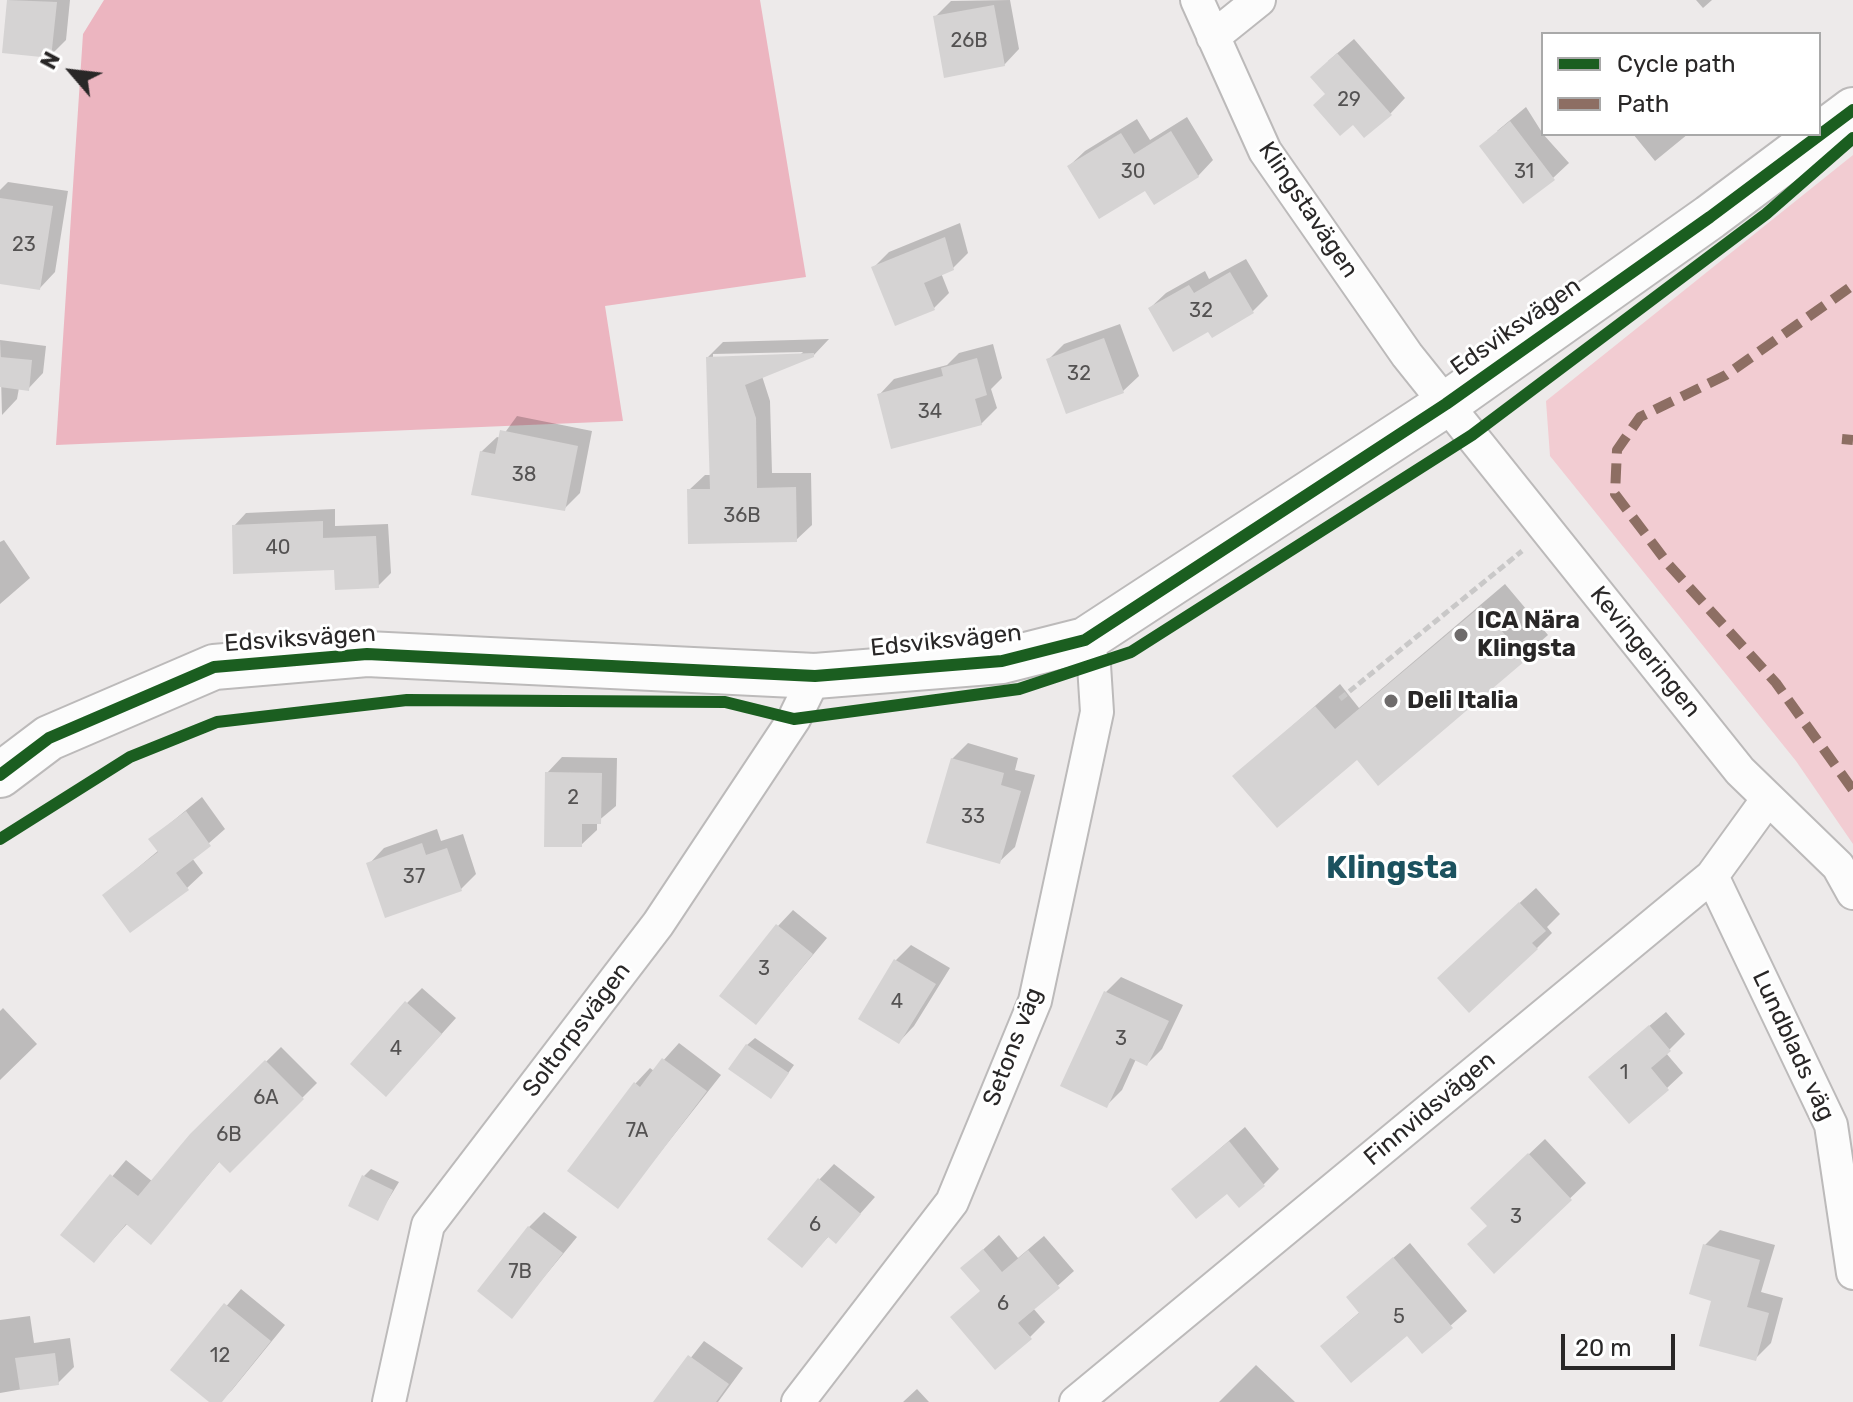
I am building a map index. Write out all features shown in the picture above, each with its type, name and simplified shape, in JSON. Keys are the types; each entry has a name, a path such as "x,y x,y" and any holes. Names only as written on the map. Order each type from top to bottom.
{"street":[{"name":"Klingstavägen","path":"1197,0 1265,151 1407,355 1446,404"},
{"path":"1213,37 1259,0"},
{"name":"Edsviksvägen","path":"1821,134 1853,110"},
{"name":"Edsviksvägen","path":"0,775 49,738 214,667 367,654 815,676 1002,661 1085,640 1446,404 1710,217 1818,136"},
{"name":"Kevingeringen","path":"1446,404 1740,771 1838,866 1853,893"},
{"name":"Setons väg","path":"798,1402 952,1202 1035,1001 1097,712 1094,665 1085,640"},
{"name":"Soltorpsvägen","path":"389,1402 428,1225 658,924 794,719 815,676"},
{"name":"Finnvidsvägen","path":"1076,1402 1712,876 1767,800"},
{"name":"Lundblads väg","path":"1712,876 1831,1125 1853,1273"}],"path":[{"path":"1340,699 1548,530"}],"shaded area":[{"path":"104,0 760,0 806,277 605,306 623,421 56,445 83,34"},
{"path":"1853,155 1853,844 1796,761 1550,456 1546,401"}],"building":[{"path":"7,0 57,2 51,58 2,53"},
{"path":"994,5 1005,66 944,78 933,16"},
{"path":"1337,53 1392,115 1364,138 1353,125 1340,136 1313,105 1325,94 1310,77"},
{"path":"1510,121 1555,180 1523,204 1479,146"},
{"path":"1171,131 1199,177 1154,205 1145,191 1099,219 1067,166 1121,133 1134,154"},
{"path":"0,198 53,206 40,290 0,284"},
{"path":"945,237 954,270 924,283 935,310 895,326 871,267"},
{"path":"1230,272 1254,313 1212,338 1208,332 1173,352 1148,308 1189,285 1194,293"},
{"path":"1104,338 1124,393 1066,414 1046,359"},
{"path":"814,353 814,357 745,385 756,418 757,488 796,487 797,542 688,544 687,489 710,489 706,357"},
{"path":"0,357 32,360 29,391 0,387"},
{"path":"977,358 987,395 975,399 982,425 891,449 877,394 943,376 941,368"},
{"path":"500,430 578,446 565,511 471,495 480,451 495,454"},
{"path":"323,521 323,538 376,536 379,588 335,590 334,570 233,574 232,525"},
{"path":"1481,606 1526,660 1378,786 1357,760 1277,828 1232,776 1315,706 1335,729"},
{"path":"951,758 1004,773 1001,785 1021,791 1000,864 926,843"},
{"path":"545,772 602,773 601,824 582,824 582,847 544,847"},
{"path":"186,811 211,846 176,873 189,890 130,933 102,895 158,852 148,839"},
{"path":"422,843 426,855 447,848 462,891 385,918 366,863"},
{"path":"1519,902 1546,931 1532,943 1538,949 1469,1013 1437,978"},
{"path":"776,924 813,954 756,1025 719,996"},
{"path":"894,959 936,984 899,1044 858,1019"},
{"path":"1104,991 1169,1021 1147,1066 1130,1058 1107,1108 1060,1086"},
{"path":"405,1001 442,1034 386,1097 350,1064"},
{"path":"1649,1025 1671,1051 1651,1068 1669,1090 1629,1124 1588,1077"},
{"path":"746,1044 789,1073 771,1099 728,1069"},
{"path":"662,1058 707,1091 618,1209 567,1171 634,1082 640,1087"},
{"path":"265,1060 304,1099 230,1173 219,1162 151,1245 126,1224 94,1263 60,1235 110,1174 138,1196 190,1134"},
{"path":"1229,1141 1265,1186 1239,1208 1227,1194 1196,1219 1171,1189"},
{"path":"1528,1153 1572,1200 1494,1274 1467,1244 1487,1226 1470,1208"},
{"path":"362,1175 393,1190 378,1221 348,1206"},
{"path":"818,1178 861,1214 836,1244 828,1237 802,1268 767,1239"},
{"path":"528,1226 563,1253 512,1319 477,1291"},
{"path":"1703,1244 1760,1260 1747,1307 1769,1313 1756,1361 1699,1346 1711,1301 1689,1294"},
{"path":"983,1249 1002,1272 1028,1250 1060,1288 1018,1323 1032,1339 995,1370 950,1317 980,1291 960,1268"},
{"path":"1393,1257 1453,1328 1422,1354 1407,1336 1351,1383 1320,1346 1359,1313 1346,1297"},
{"path":"224,1303 271,1341 222,1402 209,1402 170,1370"},
{"path":"55,1353 59,1385 20,1390 15,1358"},
{"path":"688,1355 729,1384 716,1402 653,1402"}],"marked path":[{"path":"1849,288 1726,375 1640,417 1617,450 1615,494 1669,565 1776,683 1853,790"},
{"path":"1842,439 1853,440"}],"cycle path":[{"path":"1821,134 1853,110"},
{"path":"0,775 49,738 214,667 367,654 815,676 1002,661 1085,640 1446,404 1710,217 1818,136"},
{"path":"0,839 130,757 217,722 407,700 725,702 794,719 1019,689 1131,652 1472,435 1766,214 1853,138"}],"place":[{"name":"ICA Nära Klingsta","path":"1461,635"},
{"name":"Deli Italia","path":"1391,701"}],"district":[{"name":"Klingsta","path":"1392,869"}]}
